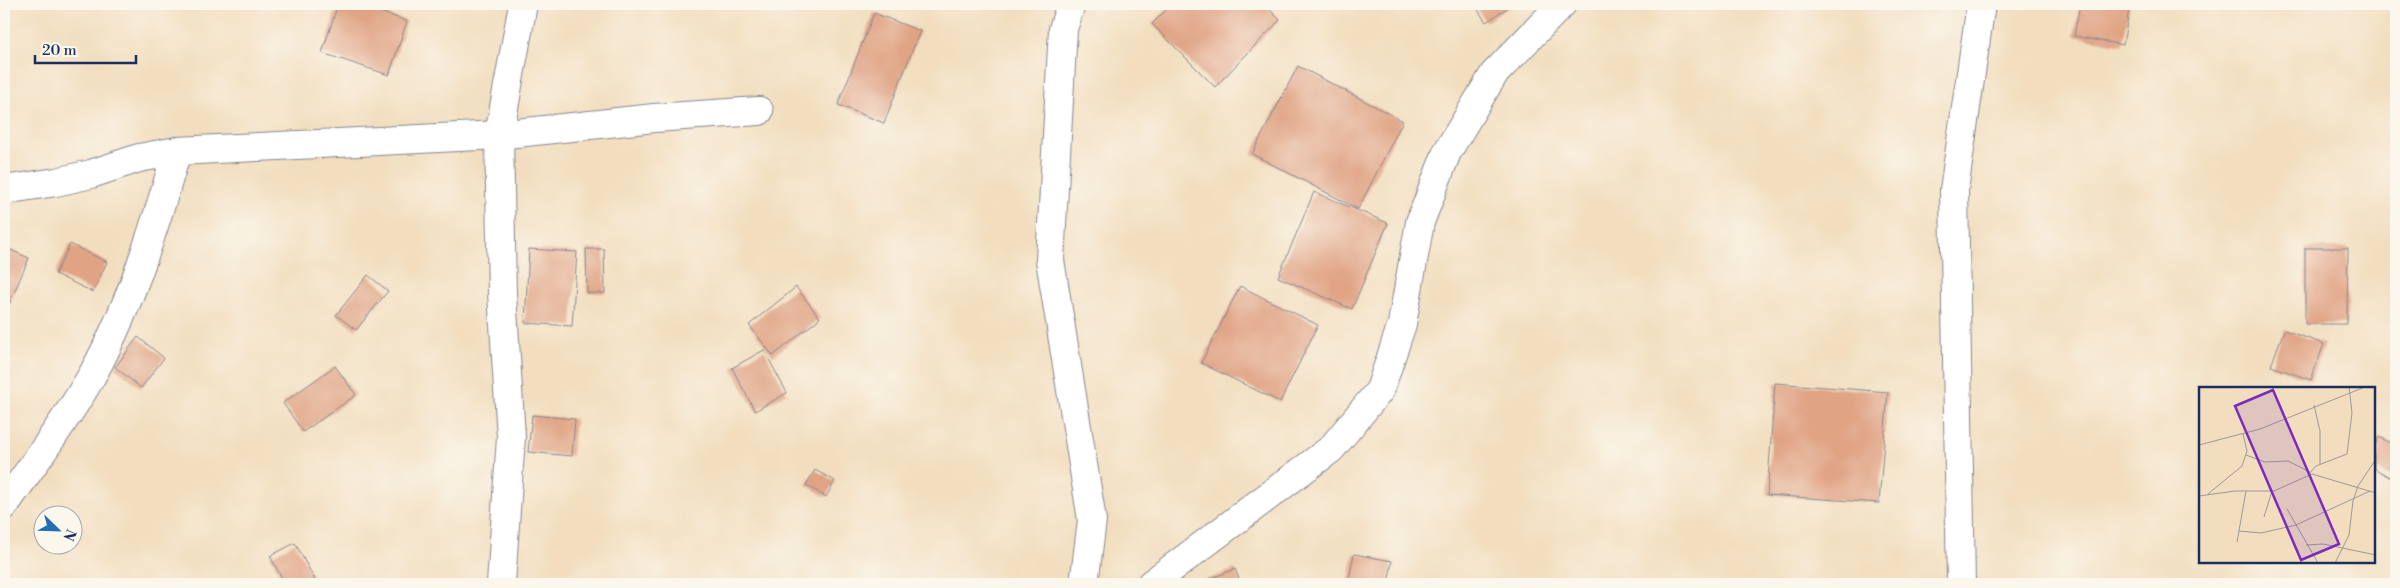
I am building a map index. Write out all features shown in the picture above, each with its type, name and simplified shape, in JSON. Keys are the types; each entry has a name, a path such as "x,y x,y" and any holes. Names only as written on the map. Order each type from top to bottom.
{"street":[{"path":"501,584 510,437 502,294 499,135 524,4"},
{"path":"1151,584 1331,449 1380,390 1402,324 1420,222 1447,152 1494,74 1562,4"},
{"path":"1961,584 1954,190 1981,4"},
{"path":"1067,6 1063,38 1050,260 1092,520 1088,580"},
{"path":"4,190 56,182 91,174 139,158 178,151 499,135 654,118 759,111"},
{"path":"4,506 87,383 110,341 156,222 178,151"}],"building":[{"path":"338,4 356,4 407,21 389,75 322,53"},
{"path":"1172,4 1264,4 1280,20 1215,87 1152,24"},
{"path":"1474,4 1513,4 1486,22"},
{"path":"2080,4 2130,4 2123,45 2074,36"},
{"path":"874,13 920,31 884,123 838,105"},
{"path":"1298,66 1403,121 1358,209 1252,154"},
{"path":"1314,192 1388,223 1352,309 1278,277"},
{"path":"70,244 107,262 93,292 55,274"},
{"path":"4,247 29,258 4,316"},
{"path":"2305,248 2348,248 2347,324 2305,324"},
{"path":"529,249 577,252 572,326 525,323"},
{"path":"586,249 604,249 605,293 587,293"},
{"path":"368,275 388,291 356,330 336,315"},
{"path":"1240,286 1318,325 1280,402 1201,363"},
{"path":"796,287 820,318 773,356 749,325"},
{"path":"2284,330 2324,344 2311,380 2271,366"},
{"path":"138,337 164,358 141,388 115,367"},
{"path":"764,350 787,393 755,411 732,368"},
{"path":"335,366 356,395 303,432 283,403"},
{"path":"1775,383 1888,392 1879,503 1767,495"},
{"path":"532,415 575,419 572,456 528,452"},
{"path":"2379,437 2396,446 2396,468 2391,478 2375,469 2375,445"},
{"path":"815,470 835,481 826,497 806,485"},
{"path":"295,543 315,580 307,584 285,584 270,556"},
{"path":"1354,554 1392,561 1388,584 1348,584"},
{"path":"1235,569 1241,584 1196,584"}]}
